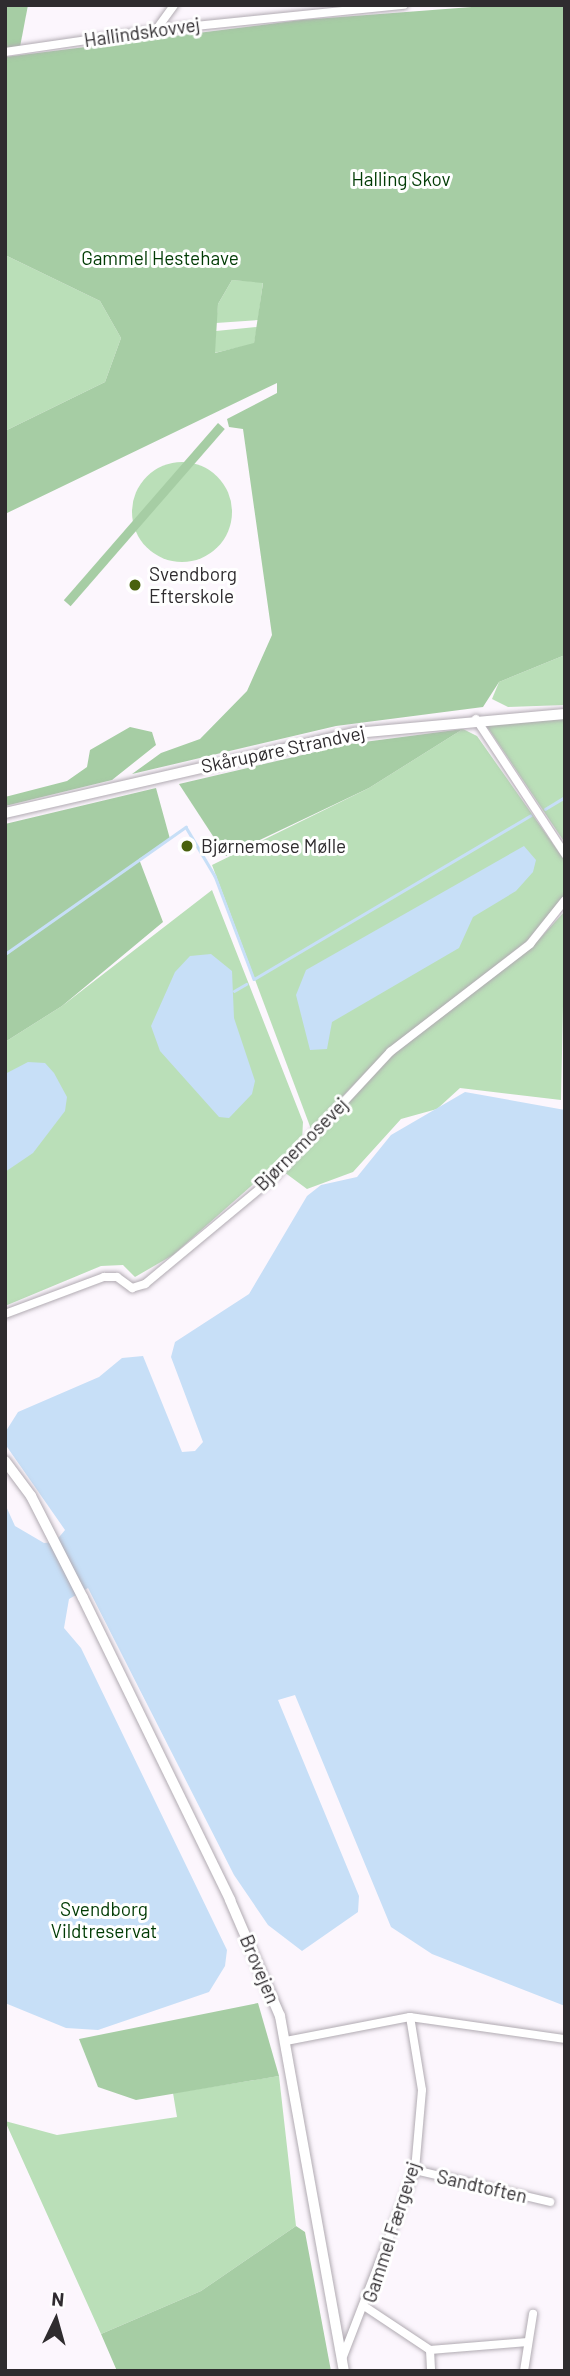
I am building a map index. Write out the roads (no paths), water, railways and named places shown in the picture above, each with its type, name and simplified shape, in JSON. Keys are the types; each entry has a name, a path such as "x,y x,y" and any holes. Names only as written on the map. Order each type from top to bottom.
{"street":[{"path":"156,30 174,5"},
{"name":"Hallindskovvej","path":"5,52 156,30 404,5"},
{"name":"Skårupøre Strandvej","path":"5,813 282,747 476,719 565,714"},
{"path":"476,719 565,854"},
{"name":"Bjørnemosevej","path":"5,1314 104,1278 117,1277 132,1289 145,1284 274,1177 390,1052 530,944 565,900"},
{"name":"Brovejen","path":"5,1461 53,1537 230,1900 286,2041 344,2371"},
{"path":"286,2041 410,2017 565,2039"},
{"name":"Gammel Færgevej","path":"342,2358 367,2308 415,2170 422,2090 410,2017"},
{"name":"Sandtoften","path":"415,2170 550,2202"},
{"path":"367,2308 430,2350 528,2342"},
{"path":"524,2371 533,2314"},
{"path":"430,2350 431,2371"}],"water":[{"path":"524,846 536,860 533,872 516,891 473,917 459,948 332,1022 327,1049 310,1050 296,995 306,970"},
{"path":"211,954 232,971 234,1018 255,1081 252,1094 229,1118 219,1117 160,1051 151,1026 175,972 190,956"},
{"path":"28,1062 45,1063 54,1073 67,1097 65,1111 33,1153 5,1172 5,1074"},
{"path":"465,1092 565,1110 565,2006 432,1954 391,1927 295,1695 278,1700 359,1896 358,1912 302,1951 268,1925 234,1875 88,1588 69,1599 64,1628 81,1648 227,1950 225,1966 209,1992 98,2030 66,2028 5,2003 5,1504 15,1526 44,1543 55,1542 65,1530 5,1444 6,1431 18,1412 99,1377 122,1358 143,1356 182,1452 195,1451 203,1442 171,1357 175,1342 249,1294 307,1196 321,1185 357,1177 391,1135"}],"waterway":[{"path":"565,305 565,318"},
{"path":"545,809 565,797"},
{"path":"5,954 186,827 215,876 254,979 530,816"},
{"path":"234,991 246,984"}],"place":[{"name":"Svendborg Efterskole","path":"135,585"},
{"name":"Bjørnemose Mølle","path":"187,846"}],"park label":[{"name":"Halling Skov","path":"401,179"},
{"name":"Gammel Hestehave","path":"160,258"},
{"name":"Svendborg Vildtreservat","path":"104,1920"}]}
